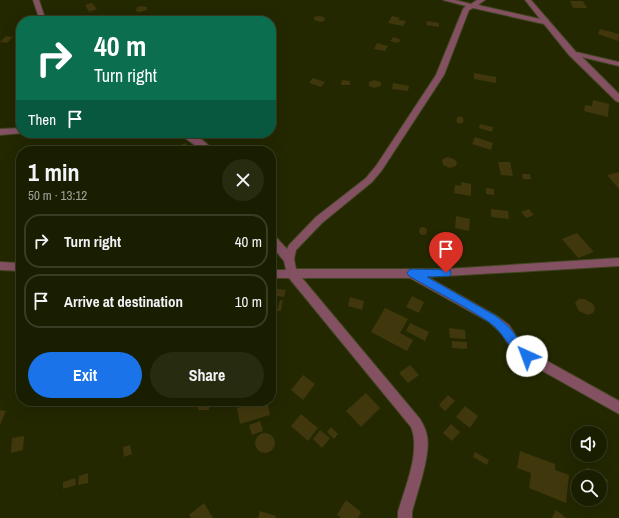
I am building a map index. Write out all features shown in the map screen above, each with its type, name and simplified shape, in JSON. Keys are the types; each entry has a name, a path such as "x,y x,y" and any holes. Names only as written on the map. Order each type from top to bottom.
{"street":[{"path":"36,0 41,16"},
{"path":"446,0 545,22"},
{"path":"405,518 405,512 421,451 421,436 416,423 292,274 289,259 292,248 319,220 369,180 379,168 440,75 463,14 471,5 482,0"},
{"path":"528,0 572,53 619,99"},
{"path":"572,53 619,64"},
{"path":"0,132 16,131"},
{"path":"192,138 203,146"},
{"path":"276,244 289,259"},
{"path":"276,274 446,273 619,262"},
{"path":"0,266 16,267"},
{"path":"412,273 493,319 505,329 515,344 527,356 619,408"}],"building":[{"path":"570,1 583,1 587,8 573,8"},
{"path":"92,3 97,9 89,12 85,5"},
{"path":"137,7 147,7 147,10 140,12 136,11"},
{"path":"392,16 400,18 398,20 406,21 403,26 388,23"},
{"path":"314,17 324,17 325,20 321,22 314,20"},
{"path":"427,21 439,23 439,27 426,25"},
{"path":"600,29 619,34 618,41 598,34"},
{"path":"6,36 13,37 7,43 0,42"},
{"path":"394,37 401,40 398,43 390,41"},
{"path":"377,43 388,46 385,51 374,49"},
{"path":"474,73 496,77 496,83 474,79"},
{"path":"313,78 325,82 321,87 309,83"},
{"path":"342,80 350,81 350,85 341,85"},
{"path":"374,80 381,82 381,86 375,88 369,86 369,82"},
{"path":"393,83 409,86 408,91 392,89"},
{"path":"593,100 609,104 608,117 584,111 585,105 592,106"},
{"path":"460,116 463,117 463,123 460,124 457,123 456,120 457,117"},
{"path":"480,124 493,127 492,132 479,128"},
{"path":"475,137 493,143 491,150 472,144"},
{"path":"186,143 188,146 178,146"},
{"path":"447,157 454,159 457,162 456,166 450,168 443,165 442,160"},
{"path":"498,162 510,162 513,176 501,175"},
{"path":"619,172 619,189 607,175"},
{"path":"522,174 530,174 531,179 523,179"},
{"path":"461,182 471,184 471,196 454,193 455,185 461,186"},
{"path":"486,188 494,189 494,195 486,194"},
{"path":"491,209 508,211 509,219 491,217"},
{"path":"529,209 534,215 526,218 521,212"},
{"path":"456,216 470,219 469,231 455,228"},
{"path":"421,227 425,227 427,231 425,235 421,235 419,233 419,229"},
{"path":"577,233 594,252 578,258 562,239"},
{"path":"276,289 286,290 284,297 276,296"},
{"path":"412,296 424,302 419,313 406,307"},
{"path":"350,297 364,301 362,310 348,306"},
{"path":"579,299 585,299 593,304 595,309 593,313 588,315 579,311 575,303"},
{"path":"280,300 283,300 281,311 277,311"},
{"path":"385,308 408,319 400,333 413,340 407,351 371,332"},
{"path":"410,323 429,332 425,341 406,331"},
{"path":"449,328 465,330 466,339 450,338"},
{"path":"452,341 467,342 467,349 452,348"},
{"path":"410,365 419,375 408,383 399,373"},
{"path":"303,375 315,384 303,400 291,390"},
{"path":"366,393 380,408 361,427 346,411"},
{"path":"448,395 455,401 445,411 439,405"},
{"path":"198,406 209,406 209,410 198,410"},
{"path":"244,406 268,406 270,415 240,424 237,408"},
{"path":"465,406 478,416 470,428 456,417"},
{"path":"0,410 6,411 0,425"},
{"path":"301,414 318,428 308,441 291,426"},
{"path":"260,421 263,431 252,435 249,425"},
{"path":"451,424 460,432 452,441 443,433"},
{"path":"331,427 338,434 334,439 327,432"},
{"path":"320,430 330,438 322,448 313,439"},
{"path":"265,433 272,436 275,443 272,450 265,453 258,450 255,443 258,436"},
{"path":"24,436 23,450 11,453 12,438"},
{"path":"130,445 132,454 124,457 123,447"},
{"path":"520,451 555,464 555,470 569,475 566,503 529,488 531,473 517,468"},
{"path":"475,452 489,460 487,465 473,457"},
{"path":"88,473 88,483 78,485 79,476"},
{"path":"75,478 76,485 63,489 63,482"},
{"path":"346,500 361,512 358,518 341,518 337,515"},
{"path":"204,503 213,518 191,518 189,515"},
{"path":"556,510 566,518 552,518"},
{"path":"260,511 276,516 276,518 258,518"}],"route":[{"path":"446,273 412,273 493,319 505,329 515,344 527,356"}]}
